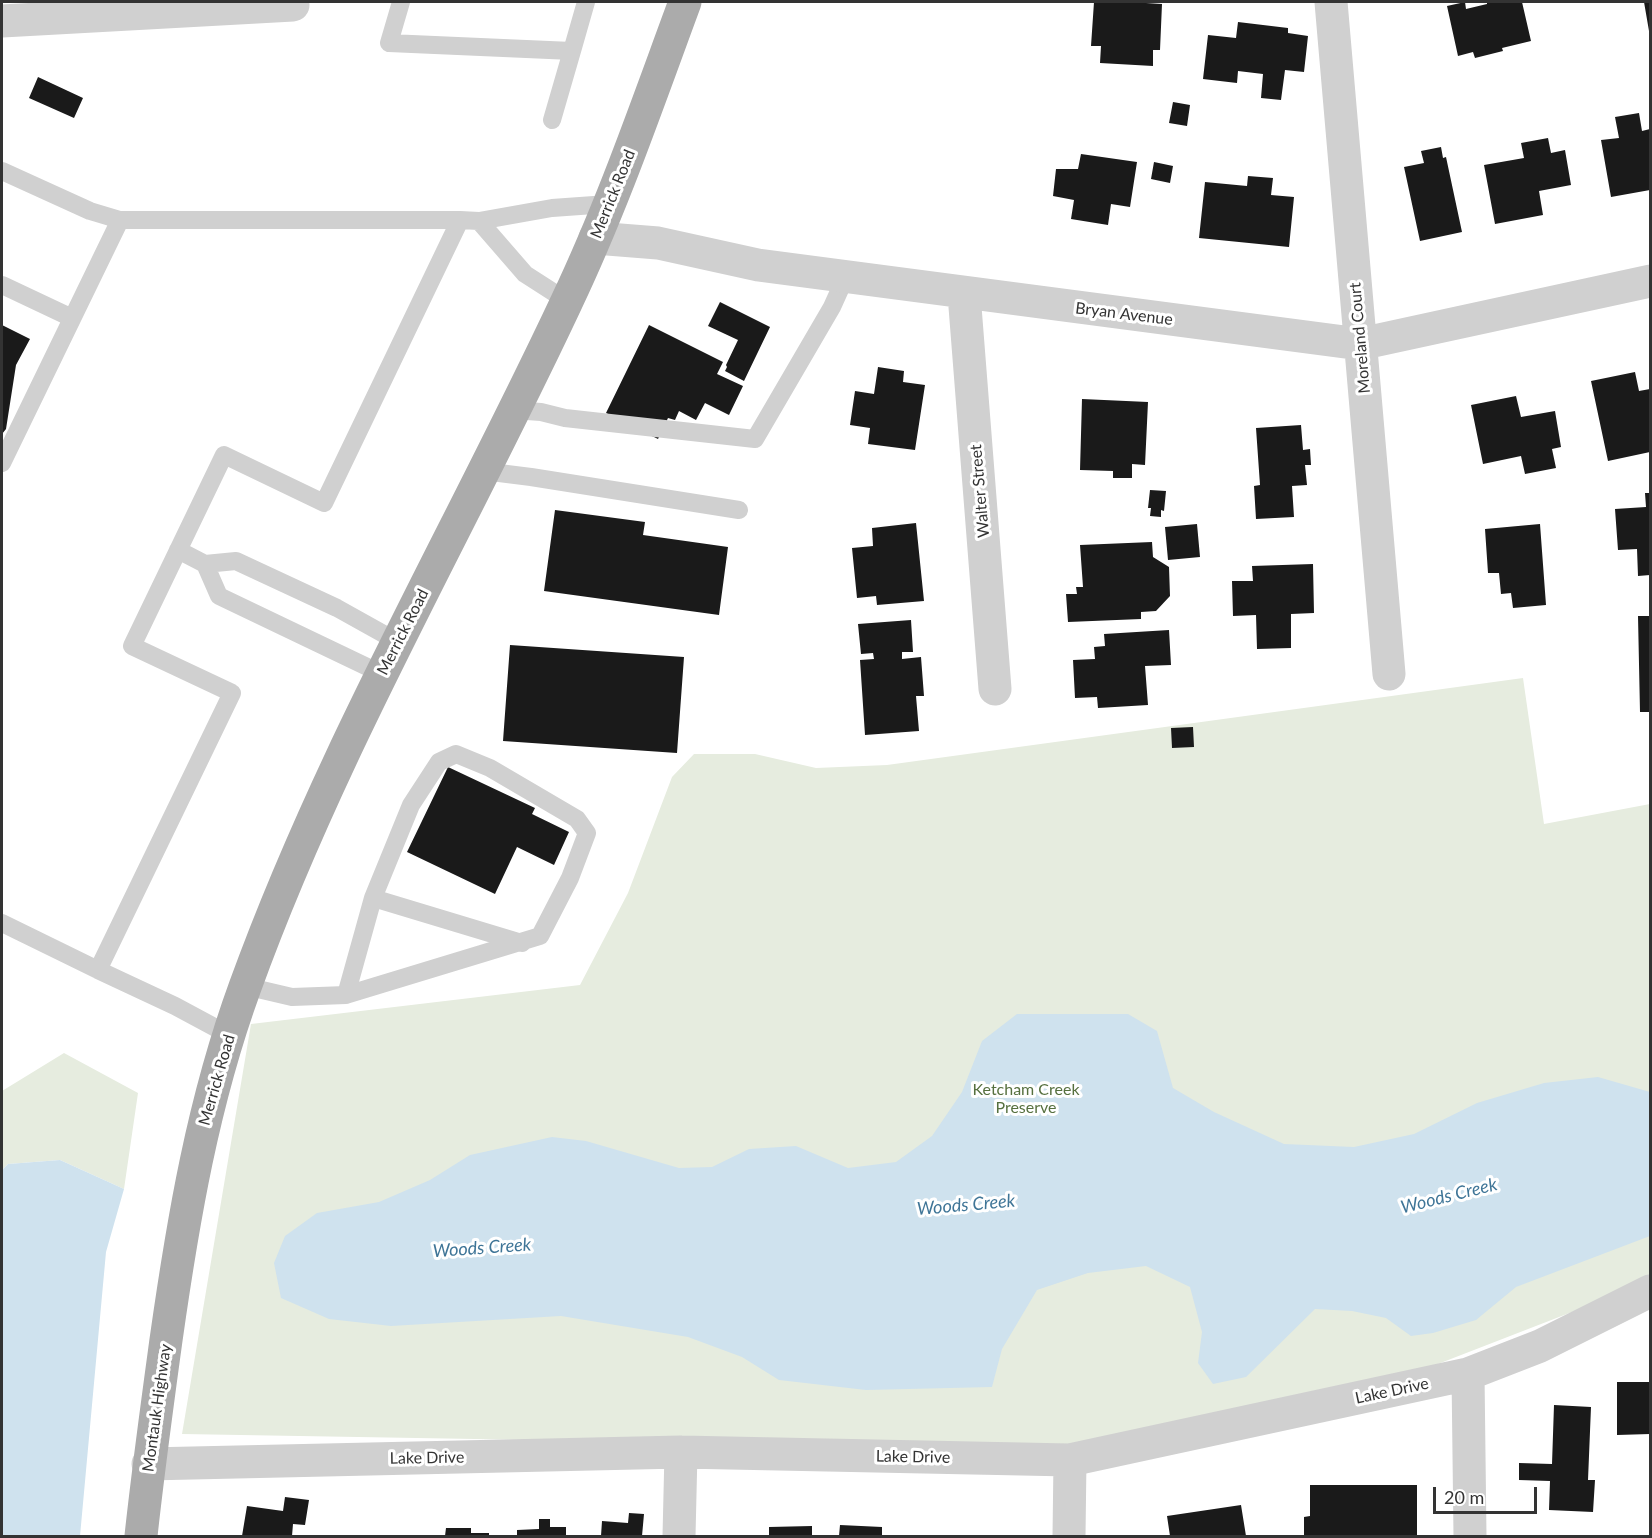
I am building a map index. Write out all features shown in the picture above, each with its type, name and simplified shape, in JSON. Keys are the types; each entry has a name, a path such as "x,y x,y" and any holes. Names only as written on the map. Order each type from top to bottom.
{"main road":[{"name":"Merrick Road","path":"173,1280 202,1128 245,986 295,862 362,714 567,301 638,131 685,2"},
{"name":"Montauk Highway","path":"141,1536 148,1464 173,1280"}],"street":[{"name":"Moreland Court","path":"1331,2 1389,674"},
{"path":"2,21 293,5"},
{"name":"Bryan Avenue","path":"595,238 658,243 758,265 964,294 1360,345 1650,281"},
{"name":"Walter Street","path":"964,294 995,689"},
{"name":"Lake Drive","path":"148,1464 681,1452 1070,1460 1468,1374 1540,1346 1650,1291"},
{"path":"1468,1374 1470,1536"},
{"path":"679,1536 681,1452"},
{"path":"1069,1536 1070,1460"}],"lane":[{"path":"401,2 389,43 572,51"},
{"path":"552,120 586,2"},
{"path":"2,171 90,211 120,220 479,221 552,208 608,204"},
{"path":"2,463 120,220"},
{"path":"98,970 232,693 132,646 178,550 224,455 324,503 460,220"},
{"path":"479,221 525,274 567,301"},
{"path":"513,410 755,439 832,307 846,276"},
{"path":"2,285 72,318"},
{"path":"483,471 739,510"},
{"path":"178,550 205,564 236,561 337,608 398,642"},
{"path":"205,564 219,596 382,674"},
{"path":"245,986 292,997 346,995 540,936 570,878 587,833 578,819 490,768 456,754 439,762 411,805 373,898 346,995"},
{"path":"373,898 522,943"},
{"path":"2,923 230,1035"}],"green space":[{"name":"Ketcham Creek Preserve","path":"1523,678 1544,824 1650,804 1650,1278 1621,1293 1425,1369 1062,1449 182,1434 251,1024 580,985 628,893 672,777 694,754 755,754 816,768 887,765"},
{"path":"64,1053 138,1093 124,1189 60,1160 8,1164 2,1170 2,1091"}],"water":[{"name":"Woods Creek","path":"1017,1014 1128,1014 1157,1031 1173,1088 1214,1112 1284,1144 1354,1147 1414,1134 1477,1103 1544,1083 1598,1077 1650,1092 1650,1236 1516,1287 1476,1320 1433,1333 1411,1336 1386,1318 1352,1311 1315,1309 1246,1377 1213,1384 1198,1363 1202,1332 1190,1287 1146,1266 1088,1273 1037,1290 1002,1349 992,1387 866,1390 779,1380 742,1357 688,1337 561,1316 391,1326 329,1319 281,1298 274,1263 285,1236 317,1213 379,1202 430,1180 470,1155 552,1137 586,1141 679,1168 712,1167 749,1149 796,1146 848,1168 896,1162 932,1136 962,1092 982,1041"},
{"path":"60,1160 124,1189 106,1252 80,1536 2,1536 2,1170 8,1164"}],"building":[{"path":"1094,2 1162,4 1160,50 1153,50 1153,66 1100,63 1101,46 1091,46"},
{"path":"1465,2 1466,9 1487,4 1487,2 1522,2 1531,41 1475,58 1473,52 1458,56 1447,6"},
{"path":"1644,2 1650,2 1650,31 1649,31"},
{"path":"1238,22 1288,28 1288,33 1308,36 1304,72 1285,70 1281,100 1261,98 1263,74 1238,71 1237,83 1203,79 1208,35 1236,38"},
{"path":"38,77 83,98 74,118 29,98"},
{"path":"1173,102 1190,105 1187,126 1169,123"},
{"path":"1639,113 1642,131 1650,129 1650,190 1611,197 1601,140 1619,138 1615,117"},
{"path":"1548,138 1551,153 1565,150 1571,185 1539,191 1543,215 1495,224 1484,165 1524,158 1521,143"},
{"path":"1441,147 1443,158 1446,157 1462,232 1420,241 1404,167 1424,163 1421,151"},
{"path":"1081,154 1137,162 1130,207 1111,204 1108,225 1071,219 1074,200 1053,196 1056,169 1078,169"},
{"path":"1154,162 1173,166 1170,183 1151,179"},
{"path":"1248,176 1273,178 1271,195 1294,197 1289,247 1199,238 1205,182 1247,186"},
{"path":"720,302 770,327 744,381 725,371 738,340 708,326"},
{"path":"2,325 30,339 16,365 6,429 2,434"},
{"path":"649,325 723,362 717,374 743,386 729,415 705,403 696,420 679,411 675,420 668,418 658,439 606,413"},
{"path":"878,367 904,371 903,382 925,385 915,450 868,444 870,428 850,425 855,391 874,394"},
{"path":"1635,372 1639,391 1650,389 1650,452 1608,461 1591,381"},
{"path":"1516,396 1521,417 1555,411 1561,447 1552,449 1556,468 1525,474 1521,456 1483,464 1471,405"},
{"path":"1082,399 1148,402 1145,465 1132,464 1132,478 1113,478 1113,471 1080,470"},
{"path":"1301,425 1303,450 1310,449 1311,465 1305,465 1307,485 1292,486 1294,517 1256,519 1254,486 1260,485 1256,428"},
{"path":"1150,490 1166,491 1164,511 1161,510 1161,517 1150,516 1151,508 1148,508"},
{"path":"1645,493 1650,493 1650,575 1638,576 1637,549 1618,550 1615,509 1646,507"},
{"path":"555,510 645,522 643,535 728,547 719,615 544,591"},
{"path":"916,523 924,601 877,605 876,596 857,598 852,548 873,546 872,528"},
{"path":"1197,524 1200,557 1168,560 1165,527"},
{"path":"1540,524 1546,605 1513,608 1511,593 1501,594 1499,573 1488,573 1485,529"},
{"path":"1152,542 1153,557 1169,567 1170,596 1156,611 1141,612 1141,619 1068,622 1066,594 1077,594 1076,587 1083,587 1080,545"},
{"path":"1313,564 1314,613 1291,614 1291,648 1257,649 1256,615 1233,616 1232,581 1253,581 1252,566"},
{"path":"1638,616 1650,616 1650,712 1640,712"},
{"path":"911,620 913,652 902,652 902,659 921,657 924,696 916,696 919,731 865,735 860,660 874,659 873,653 861,654 858,624"},
{"path":"1169,630 1171,665 1145,666 1148,705 1098,708 1097,697 1075,698 1073,660 1095,659 1094,647 1105,646 1104,634"},
{"path":"510,645 684,657 677,753 503,741"},
{"path":"1193,727 1194,747 1172,748 1171,728"},
{"path":"448,767 535,808 532,814 569,832 554,865 517,847 495,894 407,852"},
{"path":"1617,1382 1650,1382 1650,1434 1617,1435"},
{"path":"1554,1405 1591,1407 1588,1480 1595,1480 1593,1512 1549,1510 1550,1481 1519,1480 1519,1463 1552,1464"},
{"path":"1310,1485 1417,1485 1417,1536 1304,1536 1304,1517 1310,1516"},
{"path":"285,1497 309,1500 305,1525 293,1524 292,1536 242,1536 247,1506 283,1511"},
{"path":"1241,1505 1246,1536 1170,1536 1167,1516"},
{"path":"629,1513 644,1514 642,1536 601,1536 602,1521 628,1523"},
{"path":"539,1519 550,1519 550,1527 566,1527 566,1536 517,1536 517,1530 539,1529"},
{"path":"840,1525 882,1527 882,1536 839,1536"},
{"path":"812,1526 812,1536 769,1536 769,1527"},
{"path":"446,1528 471,1528 471,1533 489,1533 489,1536 445,1536"}]}
